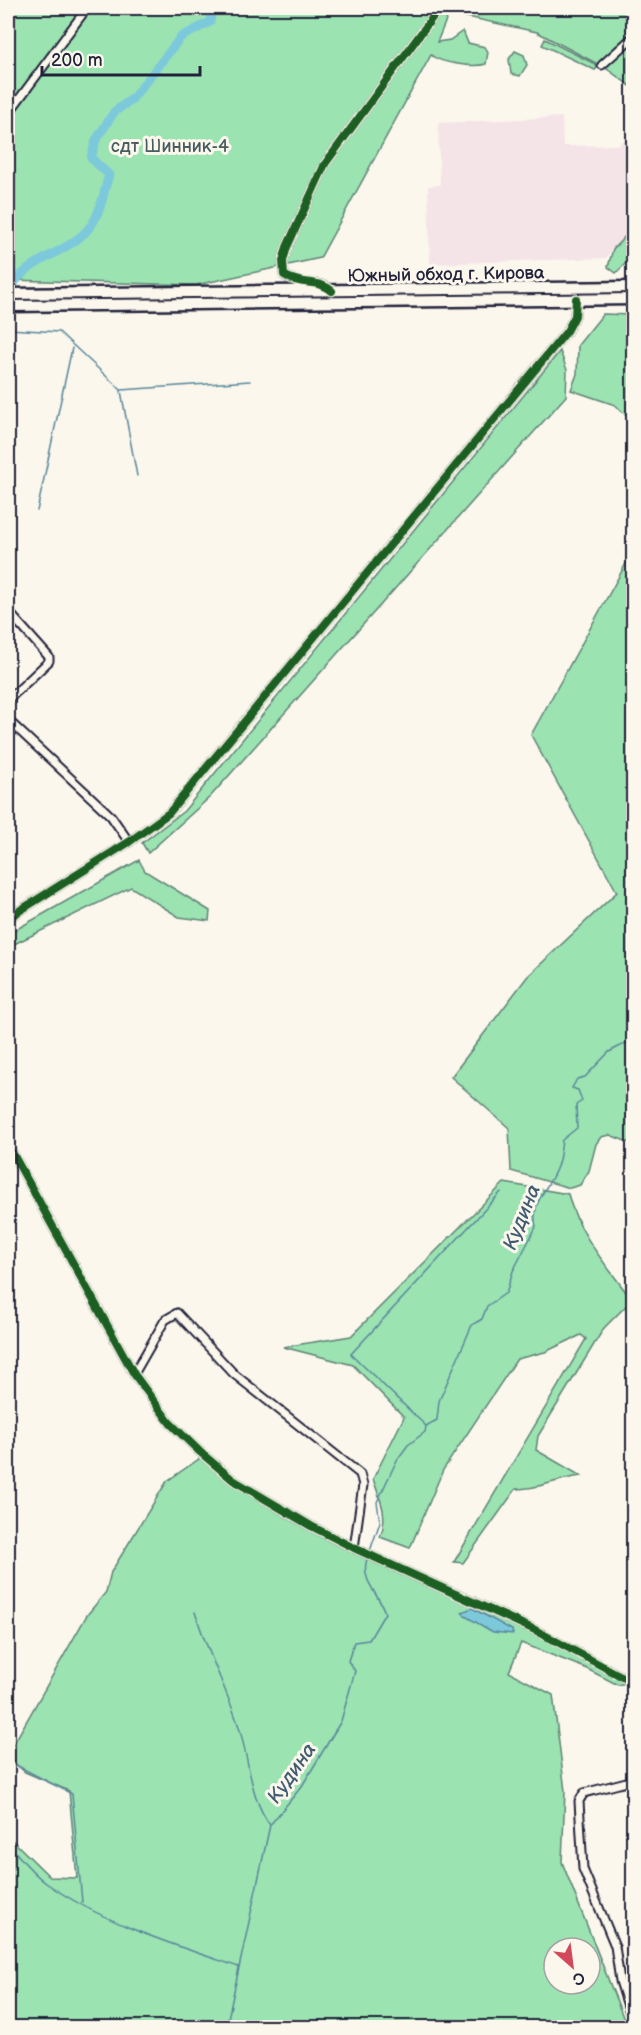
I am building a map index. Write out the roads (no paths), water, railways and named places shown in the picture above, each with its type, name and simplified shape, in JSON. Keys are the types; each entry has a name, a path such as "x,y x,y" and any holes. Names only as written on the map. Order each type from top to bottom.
{"highway":[{"name":"Южный обход г. Кирова","path":"8,294 633,288"},
{"name":"Южный обход г. Кирова","path":"8,306 633,299"}],"street":[{"path":"8,114 87,8"},
{"path":"332,291 326,285 295,283 285,275 283,261 287,247 325,164 435,14"},
{"path":"602,65 633,36"},
{"path":"8,918 129,842 169,813 567,331 574,316 576,299"},
{"path":"8,611 49,657 49,661 8,700"},
{"path":"8,720 111,816 129,842"},
{"path":"8,1145 134,1374 170,1423 233,1480 354,1548 536,1630 633,1683"},
{"path":"134,1374 165,1320 177,1314 234,1374 360,1474 363,1485 354,1548"},
{"path":"633,1780 584,1793 579,1801 583,1869 615,1946 620,1981 633,2025"}],"water":[{"path":"472,1608 512,1630 513,1634 493,1632 462,1612"}],"waterway":[{"path":"9,292 16,280 26,271 73,242 92,224 100,207 109,175 91,158 96,140 114,112 132,99 181,37 210,22 212,8"},
{"path":"8,329 59,332 121,390 250,381"},
{"path":"37,511 72,348"},
{"path":"121,391 137,476"},
{"name":"Кудина","path":"370,1551 380,1522 377,1502 397,1460 408,1445 425,1432 426,1426 437,1420 439,1401 472,1325 482,1319 487,1306 506,1293 513,1271 536,1227 535,1210 557,1166 562,1140 577,1128 576,1105 582,1101 578,1090 572,1088 577,1079 585,1077 609,1052 634,1039"},
{"path":"426,1426 351,1354 501,1192"},
{"name":"Кудина","path":"226,2028 270,1825 302,1786 341,1721 355,1671 348,1661 354,1642 369,1640 385,1613 368,1580 367,1559"},
{"path":"195,1612 242,1736 258,1802 270,1825"},
{"path":"10,1762 72,1794 82,1902"},
{"path":"8,1844 46,1883 91,1910 140,1932 239,1967"}],"park label":[{"name":"сдт Шинник-4","path":"170,146"}]}
